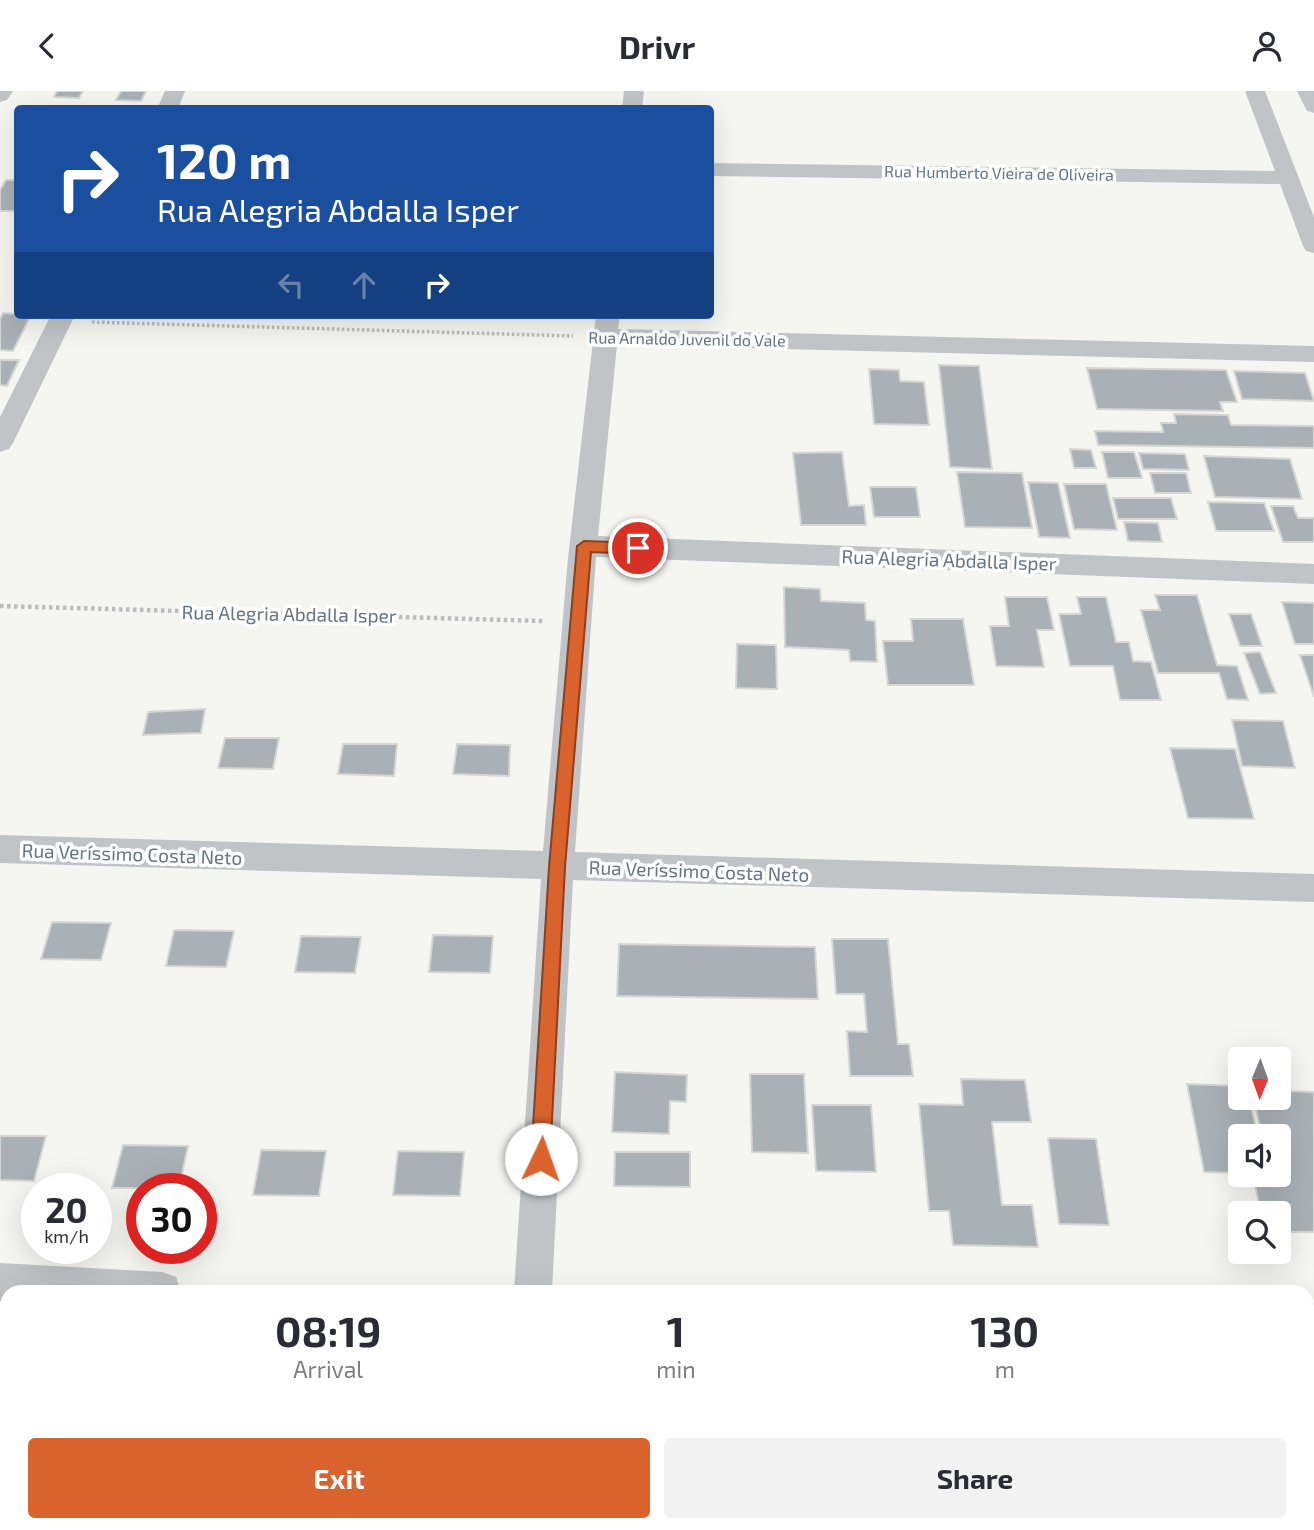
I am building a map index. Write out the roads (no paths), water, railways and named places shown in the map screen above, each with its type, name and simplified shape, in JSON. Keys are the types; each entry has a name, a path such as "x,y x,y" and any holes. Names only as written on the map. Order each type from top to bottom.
{"street":[{"path":"0,96 3,91"},
{"path":"1255,91 1314,246"},
{"path":"1307,91 1314,107"},
{"name":"Rua Humberto Vieira de Oliveira","path":"714,169 1288,178"},
{"path":"0,443 61,319"},
{"path":"533,1285 557,867 584,546 607,326"},
{"name":"Rua Arnaldo Juvenil do Vale","path":"607,326 1314,355"},
{"name":"Rua Alegria Abdalla Isper","path":"584,546 1314,574"},
{"name":"Rua Veríssimo Costa Neto","path":"0,849 1314,888"},
{"path":"0,1282 54,1285"}]}
